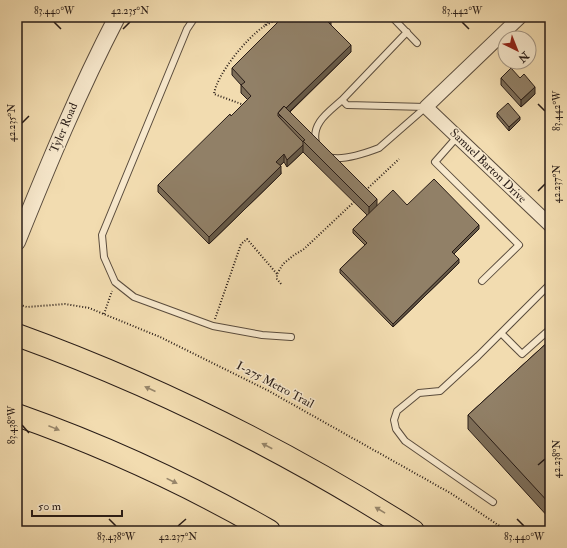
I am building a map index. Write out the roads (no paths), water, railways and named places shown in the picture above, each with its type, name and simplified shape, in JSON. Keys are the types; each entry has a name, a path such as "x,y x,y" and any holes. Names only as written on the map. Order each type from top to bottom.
{"highway":[{"path":"17,335 146,388 215,420 294,460 354,494 413,531"},
{"path":"17,415 52,428 129,461 210,500 269,531"}],"street":[{"name":"Tyler Road","path":"17,242 74,104 96,56 117,17"},
{"path":"426,107 520,17"},
{"name":"Samuel Barton Drive","path":"426,107 550,225"}],"lane":[{"path":"195,17 187,29 102,235 104,257 115,282 134,297 213,326 262,335 291,337"},
{"path":"392,17 417,43"},
{"path":"407,32 321,120 316,127 315,141 323,152 329,157 339,158 370,152 379,148 426,107"},
{"path":"342,100 347,105 426,107"},
{"path":"458,137 435,162 519,245 482,281"},
{"path":"492,502 405,441 396,430 394,420 397,411 419,393 440,391 550,284"},
{"path":"501,333 522,354 550,329"}]}
